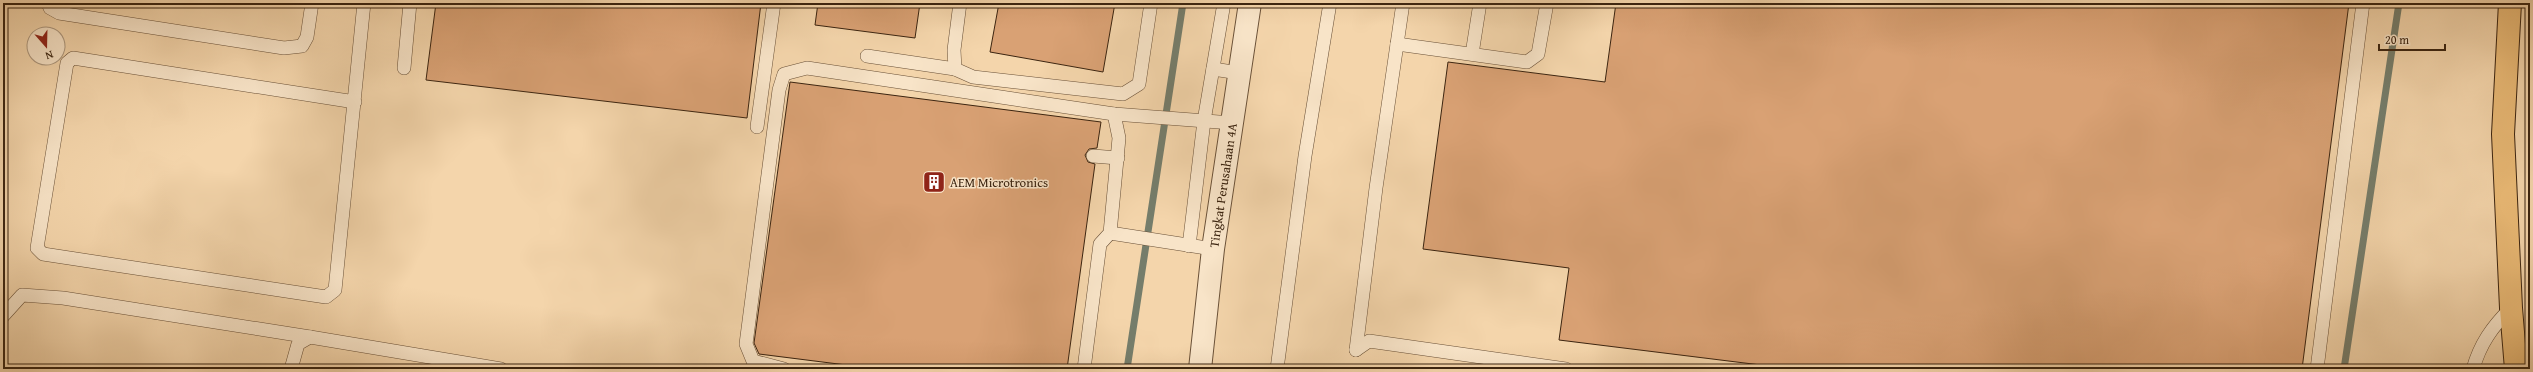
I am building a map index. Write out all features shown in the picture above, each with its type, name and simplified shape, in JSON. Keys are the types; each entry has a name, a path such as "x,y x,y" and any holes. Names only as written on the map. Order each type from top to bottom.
{"highway":[{"path":"2510,3 2503,134 2511,308 2516,369"}],"street":[{"name":"Tingkat Perusahaan 4A","path":"1200,369 1212,249 1250,3"}],"lane":[{"path":"48,3 50,8 59,13 284,48 302,46 307,37 312,3"},
{"path":"355,102 73,58 67,63 37,248 43,254 326,297 335,290 355,102 364,3"},
{"path":"404,68 410,3"},
{"path":"757,127 774,3"},
{"path":"955,69 954,50 960,3"},
{"path":"868,56 955,69 972,77 1123,94 1139,84 1151,3"},
{"path":"1190,246 1204,121 1224,3"},
{"path":"1277,369 1305,156 1330,3"},
{"path":"1403,3 1376,188 1356,350 1369,340 1566,369"},
{"path":"1472,54 1480,3"},
{"path":"1397,44 1527,62 1538,54 1547,3"},
{"path":"2317,369 2363,3"},
{"path":"784,369 753,361 746,344 779,90 784,74 807,68 1114,114 1232,123"},
{"path":"1213,69 1239,73"},
{"path":"1084,369 1100,244 1110,234 1120,138 1114,114"},
{"path":"1093,156 1118,158"},
{"path":"1110,234 1212,249"},
{"path":"3,316 22,295 63,298 501,369"},
{"path":"2473,369 2478,350 2493,326 2511,308"},
{"path":"291,369 298,344 310,337"}],"building":[{"path":"436,3 761,3 747,118 426,80"},
{"path":"818,3 920,3 915,38 815,25"},
{"path":"999,3 1115,3 1103,72 990,52"},
{"path":"1616,3 2349,3 2302,369 1793,369 1559,340 1569,268 1423,249 1448,62 1605,82"},
{"name":"AEM Microtronics","path":"790,82 1101,122 1097,148 1089,149 1085,155 1088,162 1095,164 1067,369 878,369 759,354 754,343"}],"waterway":[{"path":"1127,369 1183,3"},
{"path":"2344,369 2399,3"}],"place":[{"name":"AEM Microtronics","path":"934,182"}]}
